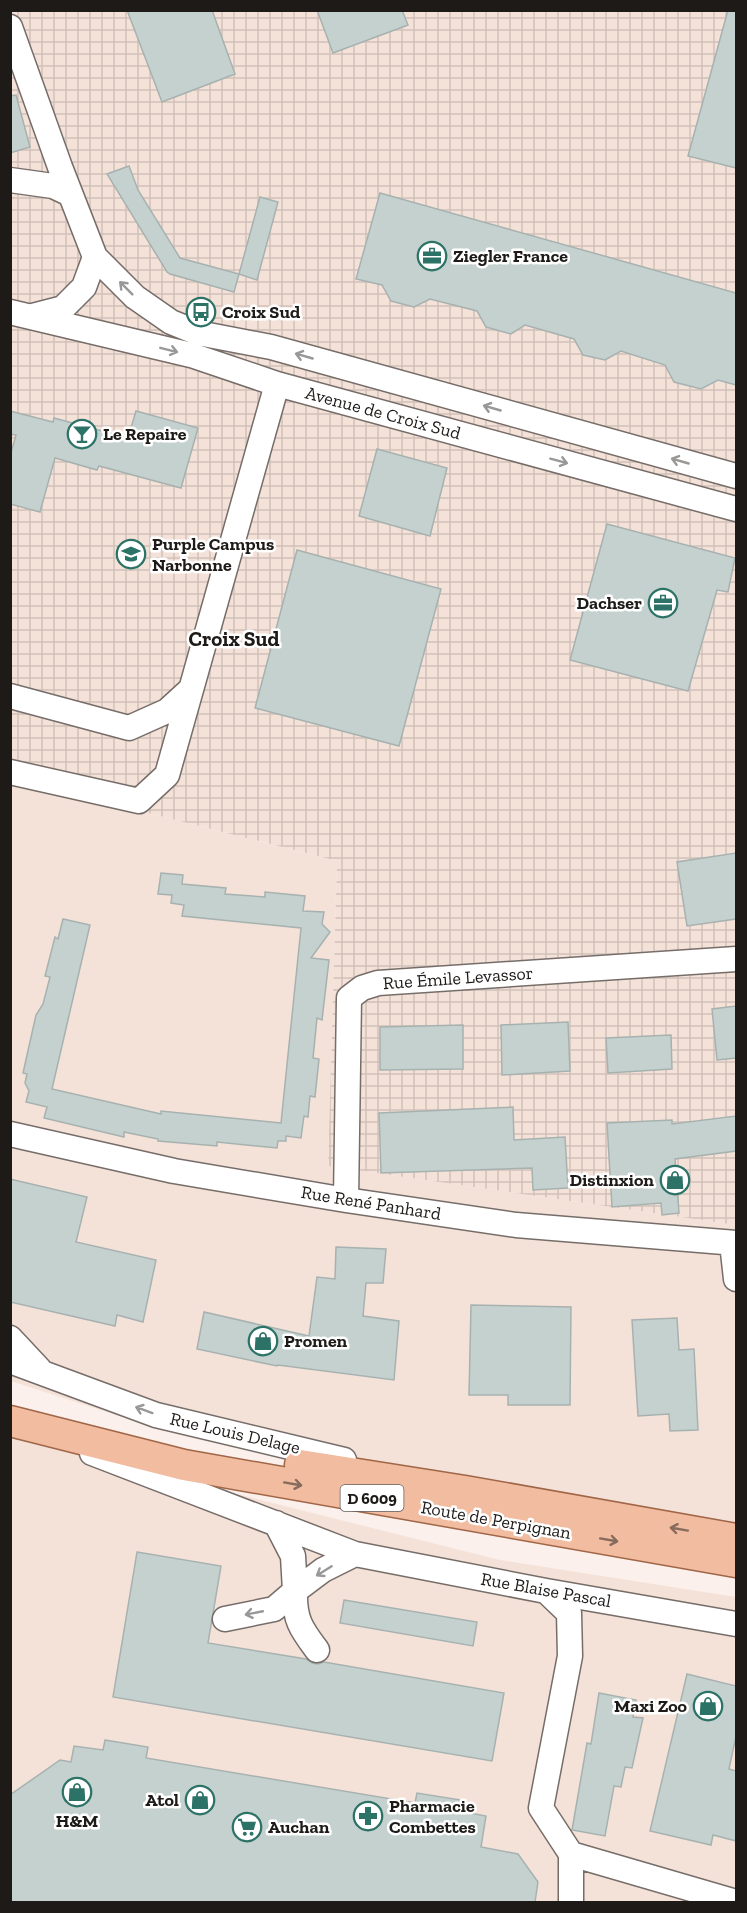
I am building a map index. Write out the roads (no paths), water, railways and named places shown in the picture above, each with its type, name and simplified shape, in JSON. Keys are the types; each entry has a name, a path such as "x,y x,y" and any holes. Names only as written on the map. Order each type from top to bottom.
{"main road":[{"name":"Route de Perpignan","path":"10,1402 97,1426 219,1453 465,1491 736,1539"},
{"name":"Route de Perpignan","path":"10,1422 184,1465 736,1562"}],"street":[{"name":"Avenue de Croix Sud","path":"11,33 95,257 135,297 171,322 198,333 271,347 736,477"},
{"path":"10,180 53,186 70,194"},
{"name":"Avenue de Croix Sud","path":"20,314 63,308 84,287 95,257"},
{"name":"Avenue de Croix Sud","path":"20,314 191,355 277,384 736,509"},
{"path":"10,772 139,801 167,775 277,384"},
{"path":"10,696 129,728 167,711 191,689"},
{"name":"Rue Émile Levassor","path":"346,1200 350,998 362,988 378,983 736,959"},
{"name":"Rue René Panhard","path":"10,1134 174,1172 346,1200 516,1225 734,1243"},
{"path":"734,1243 736,1279"},
{"path":"10,1338 43,1373"},
{"name":"Rue Louis Delage","path":"10,1360 156,1415 465,1491"},
{"name":"Rue Blaise Pascal","path":"10,1422 355,1554 546,1591 736,1624"},
{"path":"276,1523 293,1556 296,1592 294,1610 305,1634 318,1650"},
{"path":"225,1619 274,1609 323,1570 355,1554"},
{"path":"546,1591 569,1613 570,1656 541,1808 571,1854 572,1902"},
{"path":"571,1854 736,1902"}],"place":[{"name":"Ziegler France","path":"432,256"},
{"name":"Croix Sud","path":"201,312"},
{"name":"Le Repaire","path":"82,434"},
{"name":"Purple Campus Narbonne","path":"131,554"},
{"name":"Dachser","path":"663,603"},
{"name":"Distinxion","path":"675,1180"},
{"name":"Promen","path":"263,1341"},
{"name":"Maxi Zoo","path":"708,1706"},
{"name":"H&M","path":"77,1792"},
{"name":"Atol","path":"200,1800"},
{"name":"Pharmacie Combettes","path":"368,1816"},
{"name":"Auchan","path":"247,1827"}],"district":[{"name":"Croix Sud","path":"234,638"}]}
